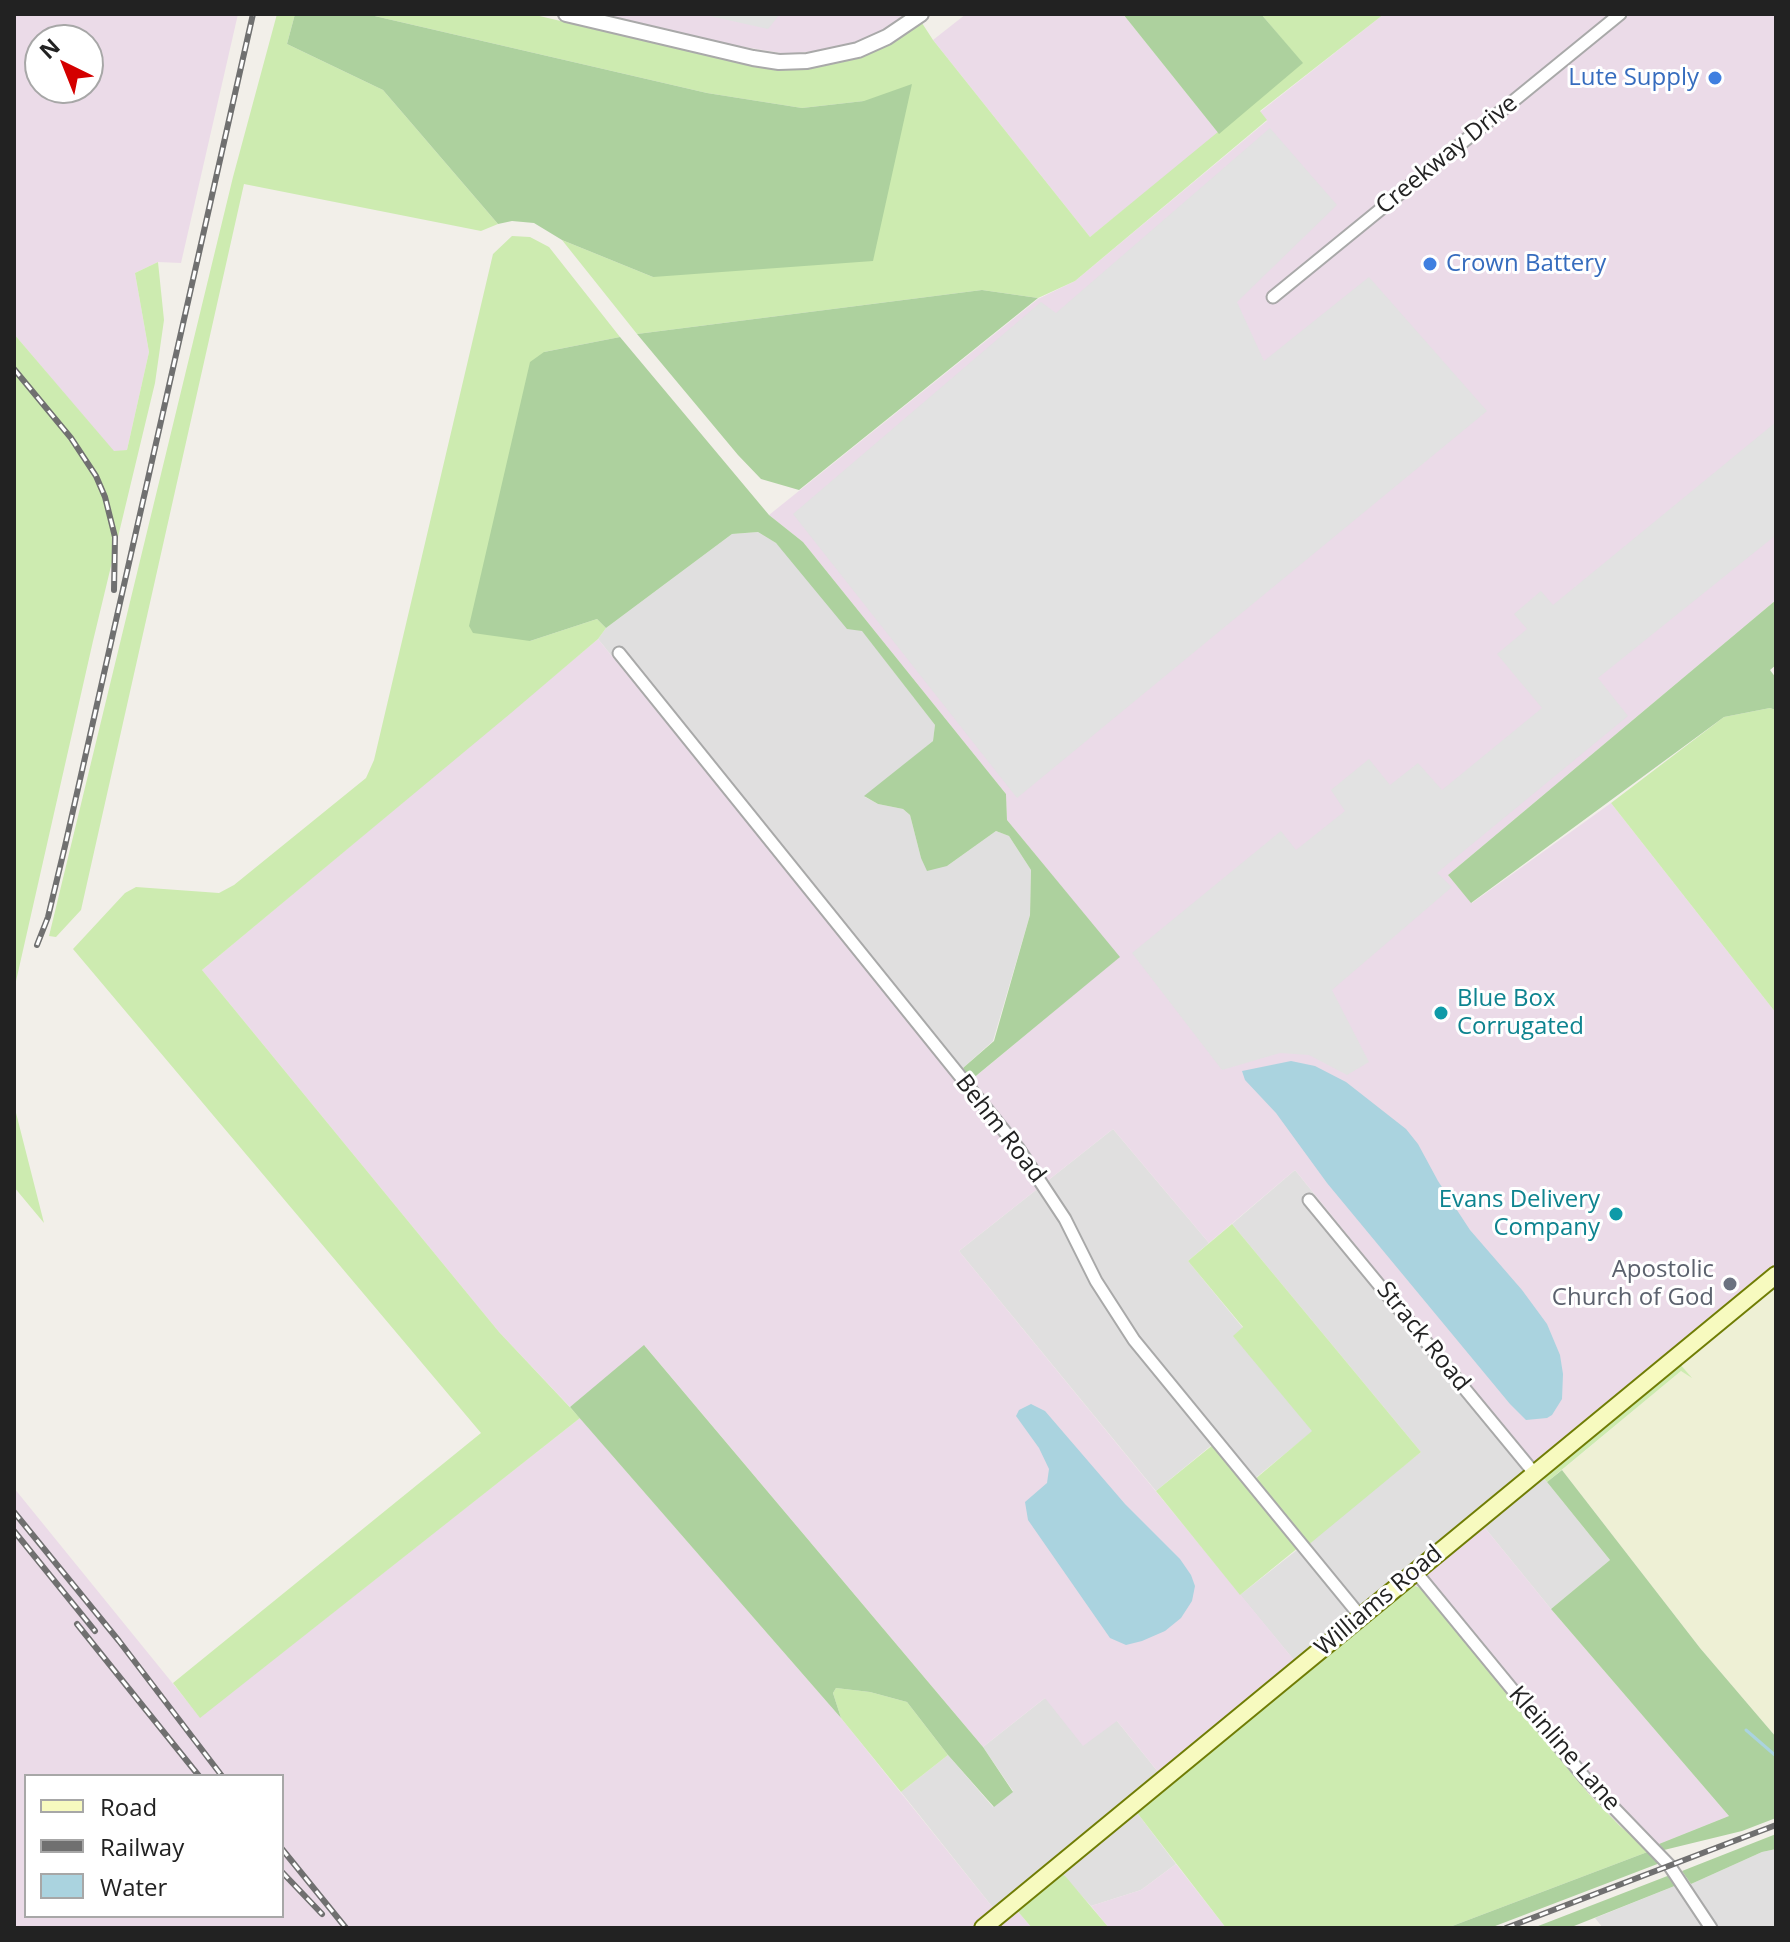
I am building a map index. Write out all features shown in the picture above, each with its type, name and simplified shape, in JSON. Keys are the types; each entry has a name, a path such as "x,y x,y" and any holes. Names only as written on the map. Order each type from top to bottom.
{"main road":[{"name":"Williams Road","path":"983,1928 1776,1275"}],"street":[{"path":"566,14 779,62 807,61 858,50 887,37 921,14"},
{"name":"Creekway Drive","path":"1273,297 1620,14"},
{"name":"Behm Road","path":"619,653 1018,1148 1065,1219 1096,1281 1134,1340 1361,1617"},
{"name":"Strack Road","path":"1309,1200 1535,1474"},
{"name":"Kleinline Lane","path":"1415,1571 1585,1778 1669,1865 1711,1928"}],"shaded area":[{"path":"14,14 238,14 181,263 158,262 135,273 149,352 127,450 114,452 14,334"},
{"path":"594,14 909,14 868,39 834,49 787,54 690,38"},
{"path":"701,14 780,14 768,29"},
{"path":"966,14 1123,14 1219,134 1090,237 933,40"},
{"path":"1384,14 1776,14 1776,600 1448,875 1472,903 1611,803 1776,1013 1776,1282 1542,1476 1295,1170 1209,1243 1113,1129 959,1251 1303,1671 1167,1783 1117,1721 1083,1746 1045,1698 983,1747 645,1346 570,1407 499,1332 202,970 598,639 963,1087 1119,957 1007,820 1006,794 803,542 769,515 1038,299 1075,281 1267,121 1260,112"},
{"path":"1270,128 1337,205 1237,302 1264,361 1369,277 1487,411 1017,798 793,514 1041,302 1056,313"},
{"path":"1776,422 1776,535 1598,678 1628,716 1437,873 1452,887 1332,990 1369,1062 1347,1075 1309,1055 1280,1053 1222,1070 1132,953 1281,831 1296,850 1345,811 1331,790 1369,759 1390,785 1418,763 1442,790 1542,708 1497,654 1527,629 1514,614 1541,591 1553,605"},
{"path":"758,532 776,543 862,630 935,725 933,741 865,797 878,804 903,809 910,815 921,858 947,866 996,831 1009,836 1031,870 1030,915 993,1041 954,1076 598,639 606,628 732,534"},
{"path":"1113,1129 1209,1243 1188,1261 1243,1328 1234,1336 1313,1431 1248,1484 1213,1444 1156,1491 959,1251"},
{"path":"1295,1170 1610,1560 1551,1609 1481,1523 1303,1671 1240,1595 1421,1452 1232,1224"},
{"path":"580,1418 841,1718 994,1909 1015,1908 1032,1928 14,1928 14,1488 200,1717"},
{"path":"1481,1523 1729,1816 1659,1844 1650,1851 1589,1794 1421,1588 1412,1585"},
{"path":"1045,1698 1117,1721 1167,1783 1135,1810 1176,1864 1141,1890 1091,1906 1061,1873 994,1909 901,1792 948,1755 993,1807 1013,1791 983,1747"},
{"path":"1776,1849 1776,1928 1603,1928 1595,1918 1677,1885 1691,1884 1762,1852"},
{"path":"1176,1864 1226,1928 1109,1928 1091,1906 1141,1890"}],"green space":[{"path":"277,14 295,14 287,44 383,90 498,224 481,231 244,184 81,910 56,937 49,936 233,177"},
{"path":"295,14 366,14 707,93 802,108 864,101 912,84 873,261 653,277 562,240 534,223 512,221 498,224 383,90 287,44"},
{"path":"366,14 531,14 747,65 788,67 828,64 858,57 889,44 922,23 1090,237 1302,63 1261,14 1384,14 1260,111 1267,120 1075,281 1038,298 982,290 637,334 562,240 653,277 864,101 802,108 707,93"},
{"path":"1123,14 1261,14 1303,63 1219,134"},
{"path":"512,236 530,237 549,247 620,337 544,352 530,641 597,619 606,628 598,639 511,713 202,970 499,1332 580,1418 200,1718 173,1683 481,1433 73,949 125,893 136,887 219,893 234,885 366,778 374,760 493,254"},
{"path":"158,262 164,320 155,383 14,990 14,334 114,451 127,450 149,352 135,273"},
{"path":"982,290 1038,298 799,490 761,479 637,334"},
{"path":"620,337 769,515 803,542 1006,794 1007,820 1120,957 971,1080 963,1068 994,1041 1030,915 1031,870 1009,836 996,831 947,866 927,871 910,815 903,809 878,804 864,796 933,741 935,725 862,631 847,629 776,543 758,532 732,534 606,628 597,619 530,641 473,633 469,626 530,362 544,352"},
{"path":"1776,600 1776,665 1770,670 1776,678 1776,710 1770,708 1724,717 1471,903 1448,875"},
{"path":"1770,708 1776,710 1776,1013 1611,803 1724,717"},
{"path":"14,1105 44,1223 14,1187"},
{"path":"1232,1224 1421,1452 1307,1546 1254,1480 1312,1431 1233,1336 1243,1327 1188,1261"},
{"path":"1776,1282 1776,1737 1700,1648 1562,1470 1681,1371 1689,1375 1679,1363"},
{"path":"644,1345 983,1747 1013,1792 994,1807 907,1702 870,1692 836,1688 833,1693 841,1718 570,1407"},
{"path":"1679,1363 1692,1378 1681,1371 1547,1482 1542,1476"},
{"path":"1214,1444 1299,1547 1240,1595 1156,1491"},
{"path":"1562,1470 1700,1648 1776,1737 1776,1818 1742,1831 1664,1850 1659,1844 1729,1816 1551,1609 1610,1560 1547,1482"},
{"path":"1412,1585 1421,1588 1589,1794 1650,1851 1447,1928 1226,1928 1135,1810"},
{"path":"836,1688 870,1692 907,1702 948,1755 901,1792 841,1718 833,1693"},
{"path":"1776,1834 1776,1849 1762,1852 1691,1884 1682,1871"},
{"path":"1650,1851 1660,1863 1490,1928 1447,1928"},
{"path":"1061,1873 1109,1928 1032,1928 1015,1908"},
{"path":"1670,1875 1677,1885 1569,1928 1533,1928"}],"water":[{"path":"1291,1061 1315,1066 1346,1082 1406,1129 1418,1144 1470,1230 1547,1324 1560,1355 1563,1374 1562,1399 1552,1415 1526,1420 1510,1404 1327,1183 1276,1113 1245,1080 1242,1071"},
{"path":"1031,1404 1045,1411 1125,1504 1180,1559 1191,1575 1195,1586 1192,1601 1181,1618 1165,1631 1126,1645 1110,1638 1028,1520 1025,1502 1047,1483 1049,1469 1039,1448 1016,1416 1019,1410"}],"waterway":[{"path":"1746,1730 1776,1756"}],"railway":[{"path":"37,945 48,917 65,846 253,14"},
{"path":"14,369 71,438 96,476 115,537 114,590"},
{"path":"14,1512 119,1641 220,1774"},
{"path":"14,1531 95,1631"},
{"path":"77,1624 197,1774"},
{"path":"1506,1928 1776,1825"},
{"path":"284,1851 346,1928"},
{"path":"284,1874 322,1914"}],"place":[{"name":"Lute Supply","path":"1715,78"},
{"name":"Crown Battery","path":"1430,264"},
{"name":"Blue Box Corrugated","path":"1441,1013"},
{"name":"Evans Delivery Company","path":"1616,1214"},
{"name":"Apostolic Church of God","path":"1730,1284"}]}
